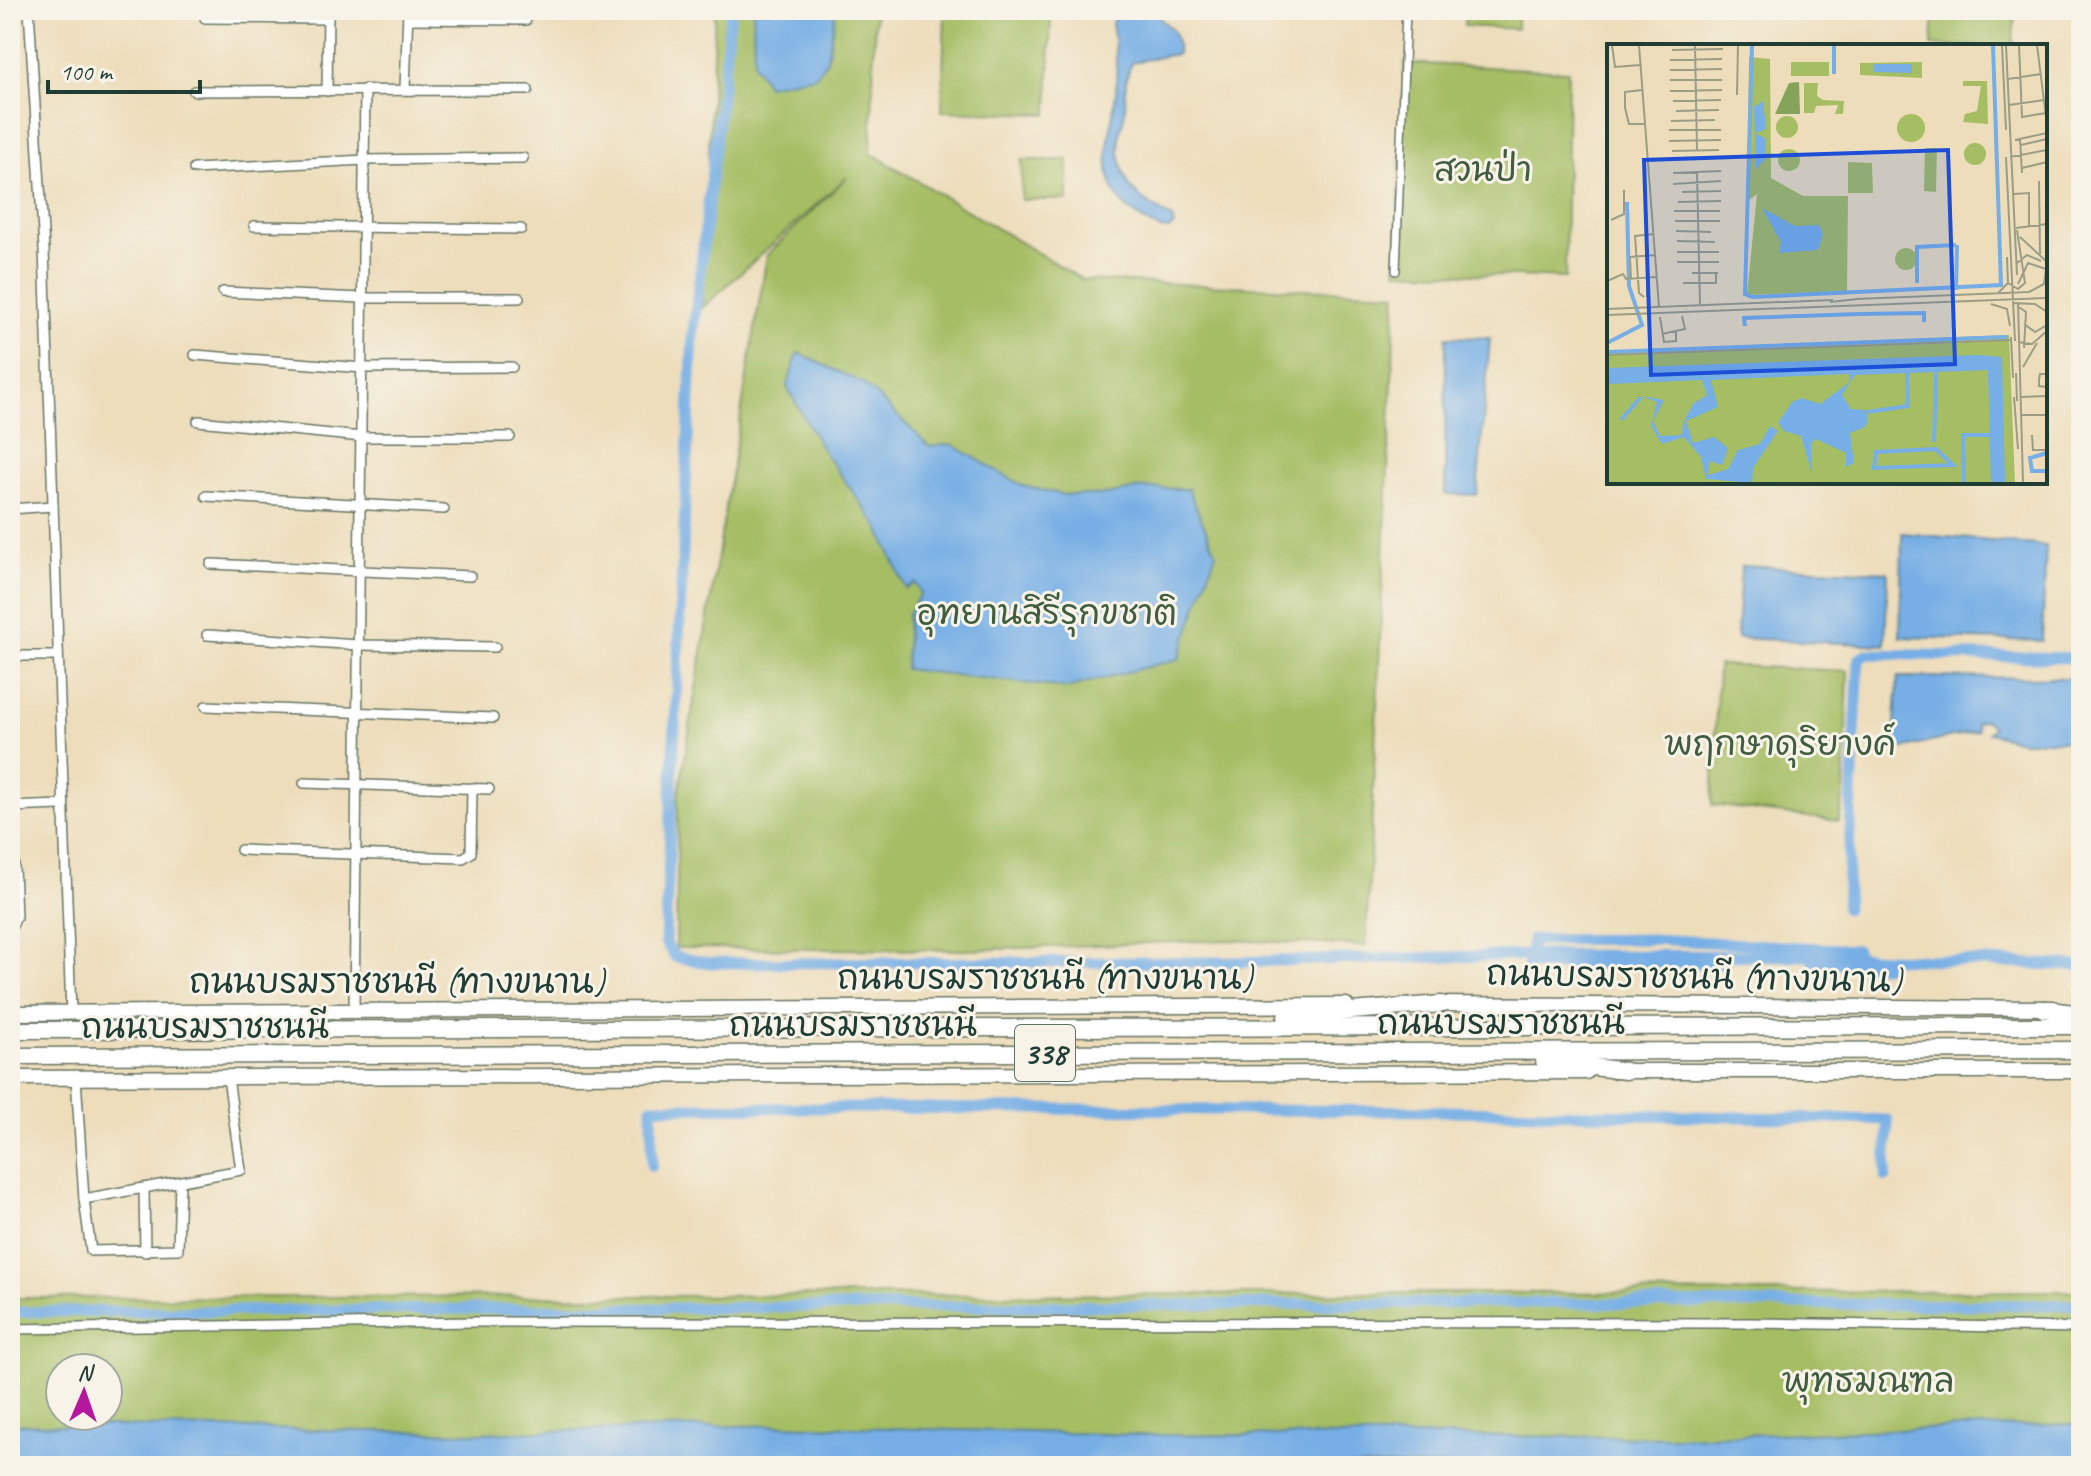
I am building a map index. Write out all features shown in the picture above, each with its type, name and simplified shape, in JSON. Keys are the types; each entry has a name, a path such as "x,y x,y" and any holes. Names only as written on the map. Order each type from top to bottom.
{"highway":[{"path":"1161,1026 1442,1004"},
{"path":"2043,1009 2081,1011"},
{"name":"ถนนบรมราชชนนี","path":"10,1030 2081,1026"},
{"name":"ถนนบรมราชชนนี","path":"10,1056 2081,1050"},
{"path":"1417,1052 1626,1071"}],"main road":[{"name":"ถนนบรมราชชนนี (ทางขนาน)","path":"10,1013 1442,1004 2043,1009"},
{"name":"338","path":"10,1078 2081,1071"}],"street":[{"path":"29,10 44,249 61,805 71,1013"},
{"path":"1396,271 1406,10"},
{"path":"405,89 408,14 526,20"},
{"path":"205,18 328,15 327,91"},
{"path":"354,1011 365,89"},
{"path":"194,91 528,90"},
{"path":"194,169 365,160 523,158"},
{"path":"254,226 521,229"},
{"path":"223,292 363,298 519,298"},
{"path":"195,355 363,368 512,367"},
{"path":"198,421 362,437 510,437"},
{"path":"206,496 444,509"},
{"path":"10,509 53,506"},
{"path":"211,564 470,576"},
{"path":"207,635 358,645 495,647"},
{"path":"10,656 58,656"},
{"path":"206,706 356,715 493,718"},
{"path":"10,768 16,917 10,930"},
{"path":"304,783 489,789"},
{"path":"241,850 354,856 467,857 471,853 472,788"},
{"path":"11,807 61,805"},
{"path":"76,1078 84,1199 91,1251 178,1249 180,1183"},
{"path":"84,1199 241,1170 228,1078"},
{"path":"144,1189 145,1252"},
{"path":"10,1329 475,1322 1750,1323 2081,1328"}],"green space":[{"name":"อุทยานสิรีรุกขชาติ","path":"715,10 875,10 871,153 1083,280 1396,293 1366,946 1229,940 970,950 676,948 678,799 767,255 847,177 702,308"},
{"path":"945,10 1051,10 1048,114 942,111"},
{"path":"1465,10 1517,10 1517,29 1464,26"},
{"path":"1934,10 2015,10 2013,44 1932,44"},
{"name":"สวนป่า","path":"1405,63 1568,71 1565,278 1396,271"},
{"path":"1022,160 1068,160 1068,200 1021,200"},
{"name":"พฤกษาดุริยางค์","path":"1718,665 1848,671 1844,792 1839,821 1712,805"},
{"name":"พุทธมณฑล","path":"2081,1291 2081,1466 10,1466 10,1298"}],"water":[{"path":"753,10 836,10 827,60 815,76 767,85 754,64"},
{"path":"1123,10 1158,10 1161,20 1170,27 1176,38 1177,54 1132,62 1126,79 1119,153 1130,187 1172,219 1174,225 1169,230 1151,225 1122,203 1113,189 1109,174 1109,141 1117,82 1112,23 1117,13"},
{"path":"1446,337 1490,338 1477,495 1445,494"},
{"path":"798,353 863,383 930,447 951,444 1023,486 1065,495 1106,495 1142,488 1188,489 1216,553 1179,659 1066,688 905,669 908,614 921,593 915,583 906,589 879,528 822,449 787,387"},
{"path":"1902,533 2046,546 2042,641 1900,637"},
{"path":"1741,566 1888,572 1885,645 1737,638"},
{"path":"1898,677 2081,678 2081,741 2022,741 1988,733 1993,727 1985,720 1976,723 1977,731 1893,751"},
{"path":"10,1424 44,1425 44,1432 124,1432 124,1426 480,1433 778,1425 1138,1435 1676,1437 2081,1424 2081,1466 10,1466"}],"waterway":[{"path":"731,10 693,333 665,942 675,957 709,963 1229,962 1540,955 1843,956 2081,966"},
{"path":"1846,909 1859,658 1866,654 2081,658"},
{"path":"1725,963 1528,965 1532,940 1651,939 1856,950"},
{"path":"1814,963 1888,966"},
{"path":"652,1166 652,1107 1445,1111 1888,1120 1886,1177"},
{"path":"10,1312 1502,1303 2081,1305"}]}
